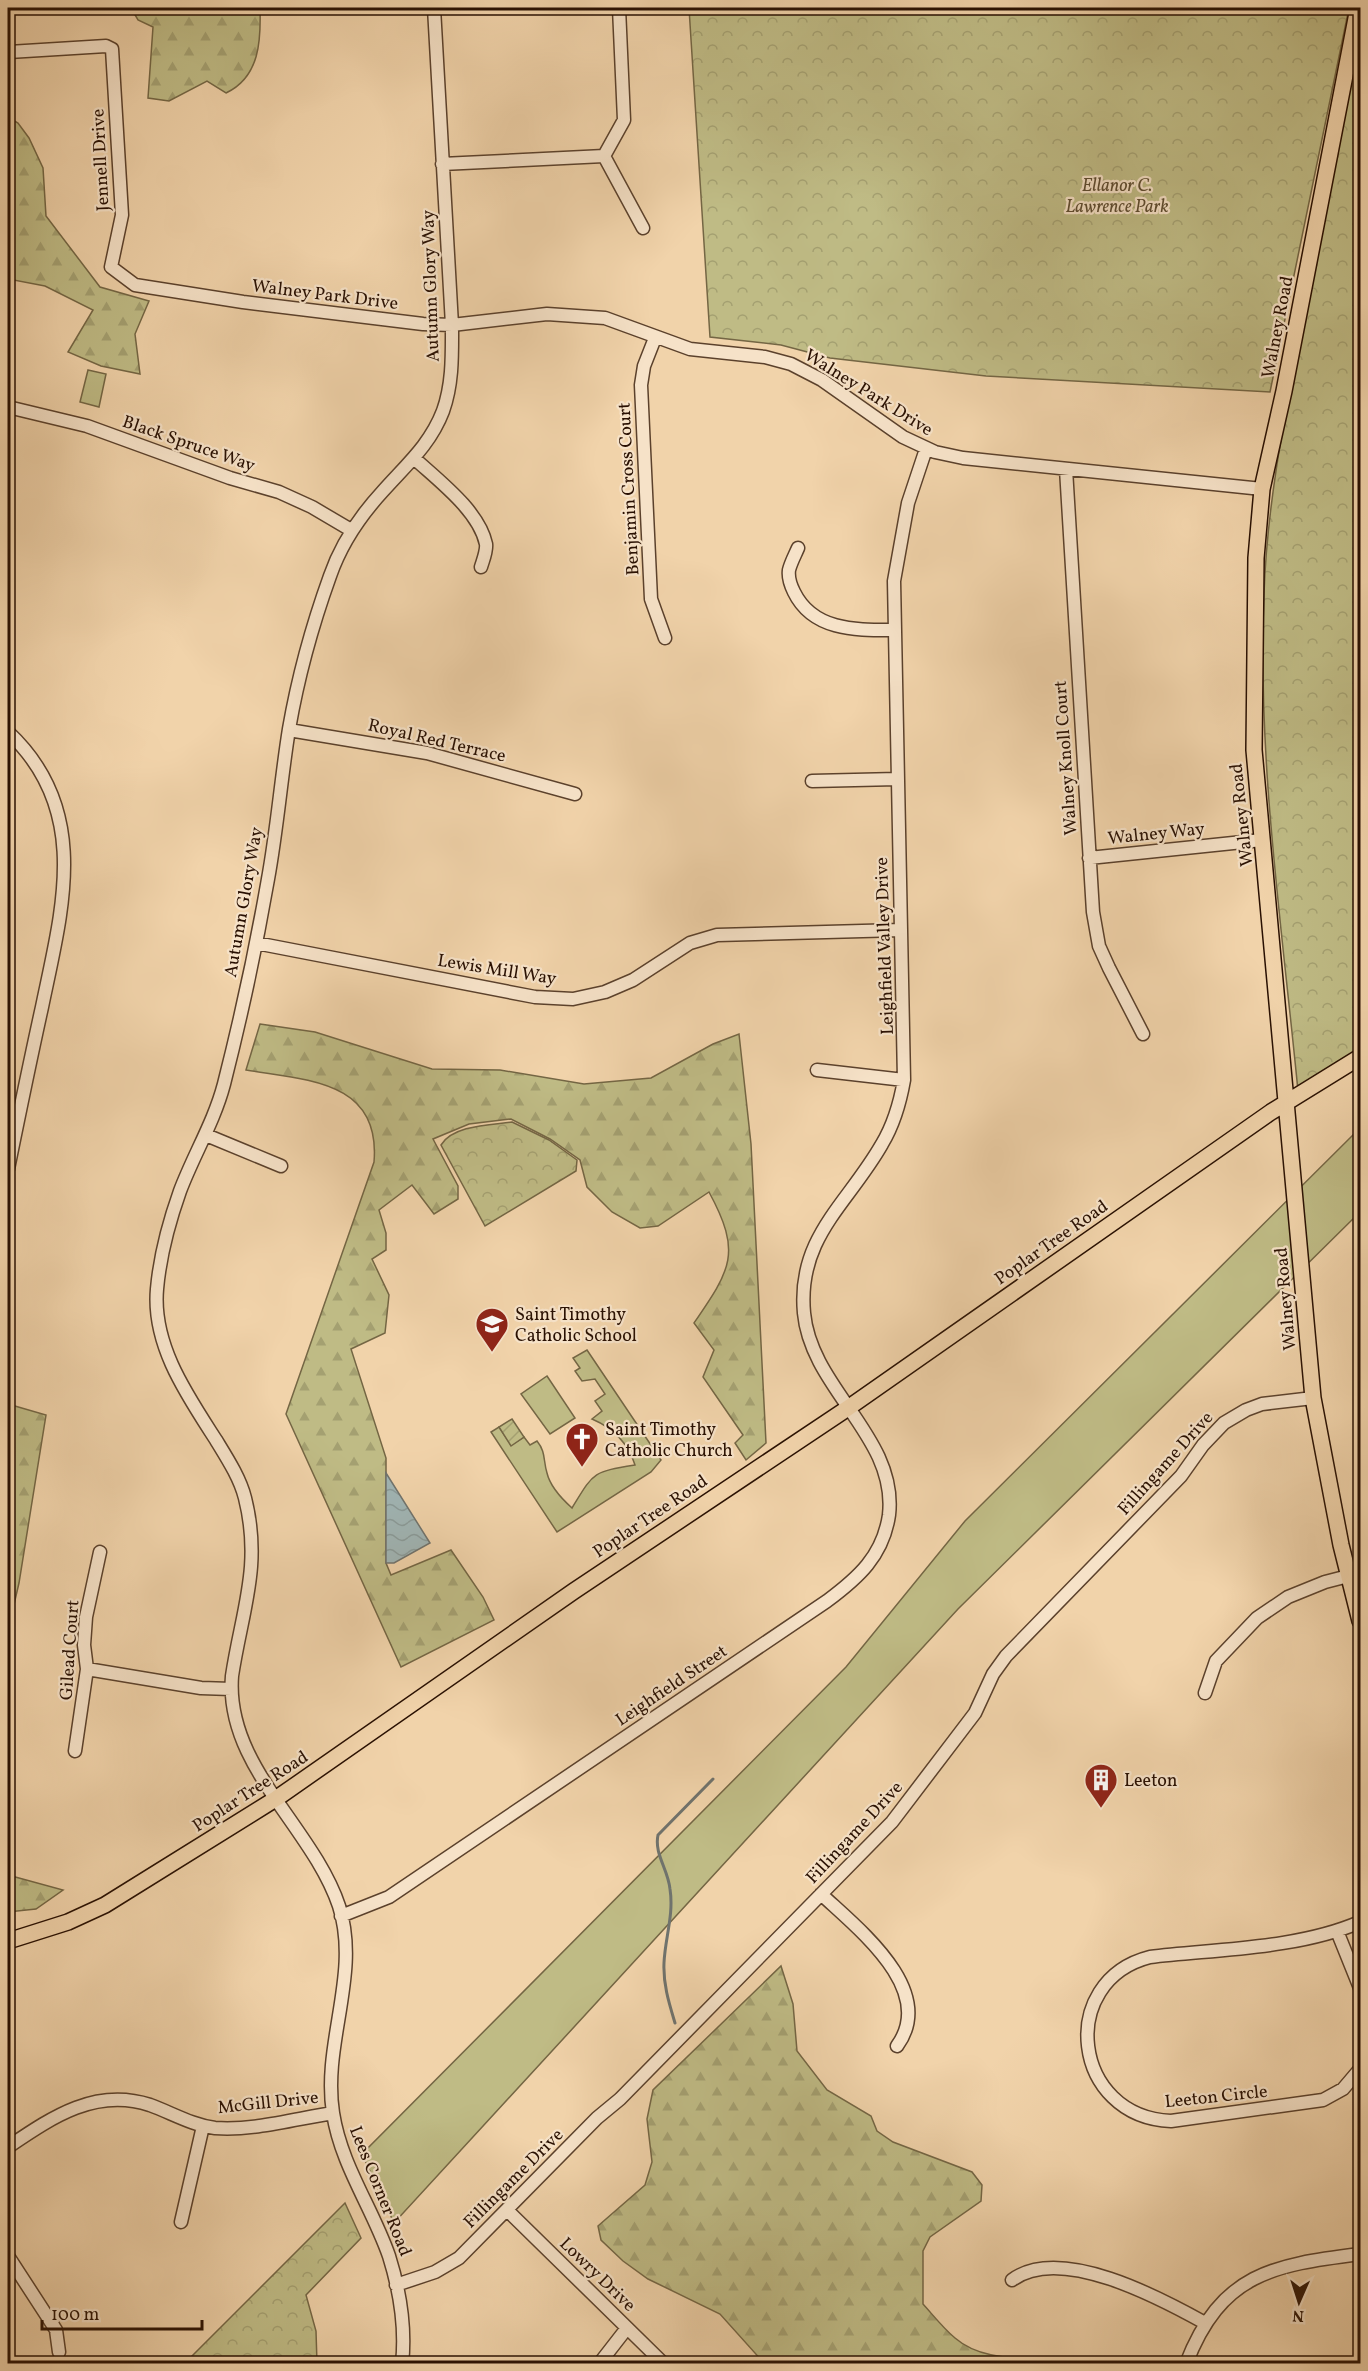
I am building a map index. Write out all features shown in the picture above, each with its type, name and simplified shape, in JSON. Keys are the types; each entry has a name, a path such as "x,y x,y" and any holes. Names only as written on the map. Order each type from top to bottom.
{"main road":[{"name":"Walney Road","path":"1358,8 1286,380 1262,489 1256,558 1254,750 1314,1398 1354,1574 1360,1621"},
{"name":"Poplar Tree Road","path":"8,1941 68,1922 105,1905 277,1798 444,1679 848,1408 1287,1102 1360,1057"}],"street":[{"name":"Autumn Glory Way","path":"277,1798 244,1744 231,1689 236,1651 252,1577 253,1542 244,1495 229,1461 186,1392 168,1355 158,1321 157,1291 165,1235 181,1188 206,1135 223,1087 269,877 289,730 304,659 331,573 351,530 382,491 415,459 432,434 443,409 452,363 452,325 434,8"},
{"path":"604,156 624,120 619,8"},
{"name":"Jennell Drive","path":"9,52 106,46 112,49 122,215 111,267"},
{"path":"442,164 604,156"},
{"path":"604,156 643,228"},
{"name":"Walney Park Drive","path":"111,267 135,285 298,309 452,325 547,315 576,314 605,318 690,350 765,357 791,364 822,380 897,434 926,449 963,458 1262,489"},
{"name":"Benjamin Cross Court","path":"655,338 644,366 641,385 651,599 665,638"},
{"name":"Black Spruce Way","path":"8,407 87,426 230,478 279,492 312,507 351,530"},
{"name":"Leighfield Valley Drive","path":"848,1408 823,1371 811,1347 804,1315 806,1273 820,1232 865,1171 888,1133 896,1113 904,1080 899,930 894,581 900,538 926,449"},
{"path":"415,459 456,496 480,529 487,546 481,567"},
{"name":"Walney Knoll Court","path":"1066,469 1093,912 1100,946 1143,1034"},
{"path":"798,548 789,570 790,580 797,598 813,615 844,629 893,630"},
{"name":"Royal Red Terrace","path":"289,730 426,753 575,794"},
{"path":"8,732 30,757 51,798 61,831 66,865 62,911 8,1169"},
{"path":"812,781 897,779"},
{"name":"Walney Way","path":"1089,858 1262,840"},
{"name":"Lewis Mill Way","path":"256,943 535,997 573,999 604,992 633,980 690,943 717,935 899,930"},
{"path":"817,1070 904,1080"},
{"path":"206,1135 281,1166"},
{"name":"Fillingame Drive","path":"396,2285 447,2266 507,2210 597,2118 620,2099 821,1894 910,1800 975,1713 993,1674 1006,1656 1181,1476 1214,1432 1234,1416 1262,1404 1314,1398"},
{"name":"Leighfield Street","path":"341,1916 389,1897 855,1581 873,1560 882,1541 889,1500 887,1480 877,1454 848,1408"},
{"name":"Gilead Court","path":"75,1751 87,1669 84,1645 86,1617 100,1552"},
{"path":"1205,1693 1210,1670 1216,1661 1257,1618 1288,1597 1354,1574"},
{"path":"87,1669 201,1688 231,1689"},
{"name":"Lees Corner Road","path":"277,1798 325,1873 341,1916 346,1958 343,1995 330,2066 333,2113 345,2160 389,2257 403,2319 402,2364"},
{"path":"821,1894 883,1955 896,1974 906,1999 909,2015 908,2027 897,2046"},
{"name":"Leeton Circle","path":"1360,1922 1337,1931 1294,1940 1150,1957 1135,1962 1110,1978 1097,1996 1089,2023 1089,2055 1100,2082 1118,2104 1140,2117 1155,2121 1171,2121 1323,2100 1343,2089 1360,2069"},
{"path":"1337,1931 1360,1988"},
{"name":"McGill Drive","path":"8,2148 63,2111 96,2101 141,2102 203,2126 238,2127 333,2113"},
{"path":"182,2222 203,2126"},
{"name":"Lowry Drive","path":"507,2210 664,2364"},
{"path":"1186,2364 1205,2323 1241,2287 1276,2268 1296,2262 1360,2254"},
{"path":"8,2256 56,2330 59,2352"},
{"path":"1012,2280 1030,2269 1040,2267 1100,2277 1152,2295 1205,2323"},
{"path":"599,2364 627,2328"}],"green space":[{"path":"131,8 260,8 259,45 252,68 237,86 226,93 207,81 169,101 148,98 153,27 138,20"},
{"name":"Ellanor C. Lawrence Park","path":"689,8 1349,8 1270,392 986,376 830,358 781,345 710,337"},
{"path":"1360,22 1360,1050 1298,1091 1267,780 1263,656 1264,594 1269,525 1284,422"},
{"path":"8,117 18,123 29,138 43,168 46,216 100,287 149,301 135,334 140,374 101,366 68,352 93,310 45,286 8,279"},
{"path":"88,370 106,374 99,407 80,402"},
{"path":"260,1024 315,1032 432,1069 500,1070 584,1084 651,1078 713,1044 739,1034 751,1144 766,1443 746,1460 735,1443 743,1435 703,1377 714,1350 694,1323 717,1288 728,1260 729,1246 726,1231 709,1192 658,1226 640,1228 612,1212 587,1187 580,1160 550,1139 511,1119 469,1124 433,1139 458,1186 458,1199 434,1214 412,1185 379,1210 386,1233 386,1250 372,1259 389,1295 385,1333 351,1349 386,1458 386,1563 391,1575 451,1550 483,1597 494,1620 401,1667 286,1414 374,1162 373,1135 365,1114 352,1099 335,1089 292,1077 246,1070"},
{"path":"512,1122 549,1140 577,1160 576,1171 485,1226 441,1145 454,1133 463,1130"},
{"path":"1360,1128 1360,1212 958,1609 394,2223 362,2154 846,1667 965,1521"},
{"path":"587,1350 661,1460 651,1472 557,1532 491,1432 499,1427 511,1445 524,1437 530,1445 537,1441 543,1453 551,1483 572,1508 590,1480 602,1472 635,1465 619,1437 592,1419 602,1411 595,1401 605,1394 595,1379 582,1381 575,1371 580,1368 573,1358"},
{"path":"547,1376 575,1418 550,1434 521,1394"},
{"path":"8,1404 46,1415 19,1583 8,1630"},
{"path":"512,1419 524,1437 511,1446 499,1427"},
{"path":"8,1875 63,1890 36,1909 8,1912"},
{"path":"781,1966 793,2004 797,2051 827,2090 871,2116 877,2131 893,2142 972,2172 982,2185 981,2201 930,2237 923,2251 923,2304 955,2338 980,2352 1009,2358 1067,2363 764,2363 720,2314 648,2279 623,2261 601,2240 598,2226 645,2185 652,2162 647,2119 653,2090"},
{"path":"345,2203 361,2238 306,2295 316,2331 317,2363 185,2363"}],"water":[{"path":"386,1473 430,1543 394,1563 386,1563"}],"waterway":[{"path":"675,2023 664,1978 671,1899 669,1882 658,1849 658,1835 713,1779"}],"place":[{"name":"Saint Timothy Catholic School","path":"492,1353"},
{"name":"Saint Timothy Catholic Church","path":"582,1468"},
{"name":"Leeton","path":"1101,1809"}]}
